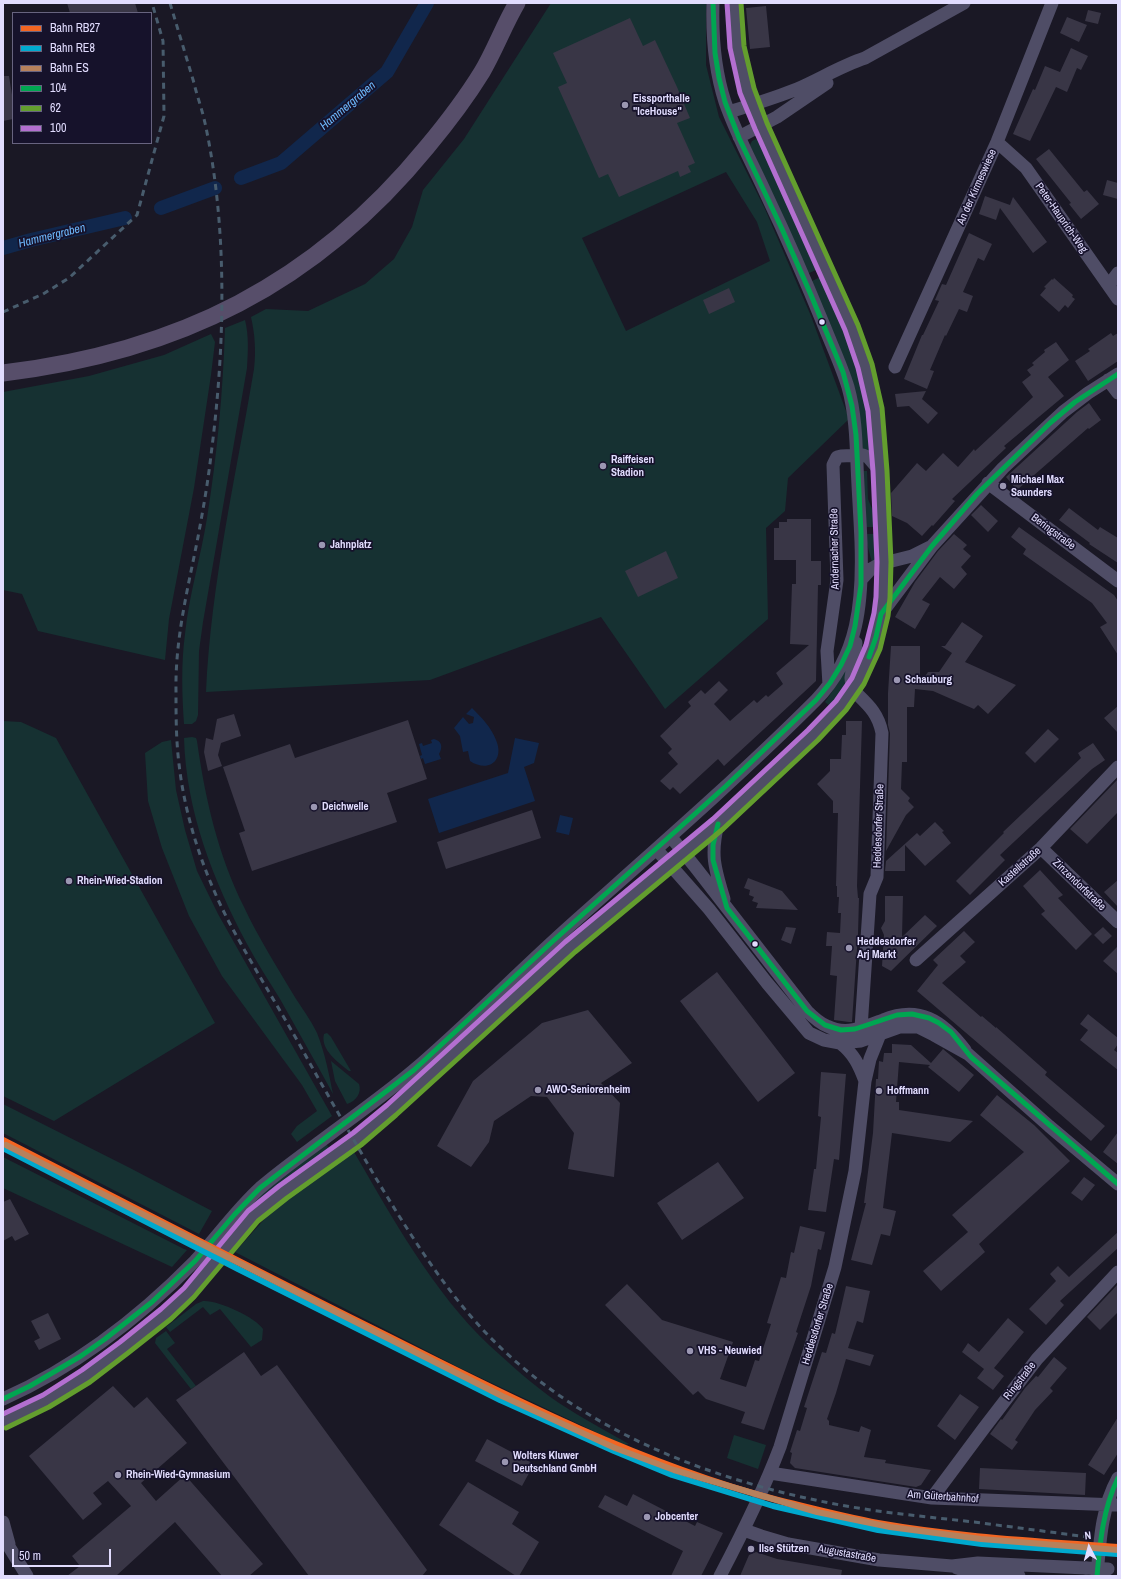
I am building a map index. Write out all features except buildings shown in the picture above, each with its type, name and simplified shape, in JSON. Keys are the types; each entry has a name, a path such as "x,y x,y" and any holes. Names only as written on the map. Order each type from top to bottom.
{"main road":[{"path":"3,373 78,361 139,345 205,320 242,303 274,284 312,258 354,224 394,185 452,116 479,77 517,3"},
{"path":"493,52 515,26 528,3"}],"street":[{"path":"3,1399 41,1380 75,1359 141,1310 194,1261 258,1189 416,1068 573,923 657,850 804,713 829,685 843,662 854,634 859,611 862,580 854,410 845,376 820,316 729,112 722,89 715,54 713,3"},
{"path":"3,1433 8,1420 51,1398 86,1376 166,1314 194,1287 253,1216 283,1192 357,1139 392,1110 570,947 718,824 814,735 833,715 852,689 866,664 873,647 881,614 884,562 880,471 875,410 868,378 845,313 752,104 740,61 735,29 734,3"},
{"path":"729,112 795,90 847,64 865,58 964,3"},
{"name":"An der Kirmeswiese","path":"895,367 997,142 1052,3"},
{"path":"739,137 761,126 816,90 851,70 865,58"},
{"name":"Peter-Hauprich-Weg","path":"997,142 1026,168 1118,299"},
{"path":"1109,285 1118,273"},
{"path":"881,614 932,546 988,483 1050,422 1075,402 1113,377 1118,393"},
{"path":"857,455 868,457 880,471"},
{"name":"Andernacher Straße","path":"829,685 827,651 837,580 833,465 834,461 841,456 857,455"},
{"name":"Beringstraße","path":"988,483 1118,581"},
{"path":"862,580 871,569 884,562 912,556 932,546"},
{"path":"852,689 851,678 856,646 854,634"},
{"name":"Heddesdorfer Straße","path":"852,689 878,716 882,733 877,877 870,894 857,1033"},
{"name":"Kastellstraße","path":"916,960 1041,848 1118,767"},
{"path":"718,824 713,860 728,908"},
{"path":"671,837 807,1011 818,1021 828,1027 857,1033 880,1034 900,1027 918,1027 968,1054"},
{"name":"Zinzendorfstraße","path":"1041,848 1118,922"},
{"path":"657,850 709,909 767,983 809,1033 824,1040 840,1043 850,1051 859,1066 865,1081"},
{"path":"840,1043 857,1033 898,1015 920,1015 929,1018 954,1035 968,1054 1049,1126 1118,1184"},
{"path":"857,1033 866,1047 870,1059"},
{"name":"Heddesdorfer Straße","path":"720,1576 744,1530 780,1447 835,1267 855,1171 865,1081 870,1059 880,1034"},
{"name":"Ringstraße","path":"932,1498 1037,1359 1118,1272"},
{"name":"Am Güterbahnhof","path":"770,1473 932,1498 1112,1504"},
{"path":"1108,1572 1102,1522 1112,1504 1118,1478"},
{"path":"3,1522 11,1549"},
{"name":"Augustastraße","path":"744,1530 774,1540 854,1556 952,1566 971,1572 1019,1576"},
{"path":"3,1537 27,1576"},
{"name":"Augustastraße","path":"952,1566 978,1563 1086,1568 1108,1572"}],"green space":[{"path":"551,3 706,3 706,65 719,117 765,209 811,316 849,419 788,478 785,511 766,528 768,619 665,709 601,617 430,680 206,692 213,611 219,570 254,369 255,343 251,317 266,309 308,311 365,284 394,259 412,227 423,190 464,139","holes":["726,172 757,222 770,261 626,331 582,238"]},
{"path":"756,139 760,141 818,269 807,274 750,145 752,141"},
{"path":"822,276 841,318 857,361 868,409 874,458 863,451 859,412 810,282"},
{"path":"245,320 248,338 247,368 203,622 199,651 198,715 196,721 192,724 184,724 182,679 184,645 189,605 204,532 214,471 221,400 225,328"},
{"path":"211,334 215,342 211,375 194,488 169,619 165,660 38,631 22,594 3,590 3,392 89,376 164,355"},
{"path":"863,471 867,471 868,499 875,516 875,527 865,527"},
{"path":"866,534 876,534 876,565 873,566 867,544"},
{"path":"847,666 850,673 845,688 831,707 825,702"},
{"name":"Rhein-Wied-Stadion","path":"3,721 21,722 56,738 215,1023 54,1121 3,1096"},
{"path":"184,738 196,738 197,741 204,784 214,826 227,867 255,929 317,1033 325,1056 333,1094 280,999 247,944 223,895 213,870 196,818 190,792"},
{"path":"171,740 176,790 185,830 197,871 218,914 332,1116 297,1142 291,1134 297,1126 317,1111 302,1085 222,976 189,916 162,848 148,801 145,753 162,742"},
{"path":"327,1033 331,1037 351,1071 331,1056 324,1040 324,1034"},
{"path":"331,1061 359,1084 360,1090 358,1096 347,1104 335,1081"},
{"path":"3,1104 212,1211 199,1234 3,1133"},
{"path":"325,1142 331,1151 241,1223 240,1218 265,1189"},
{"path":"354,1152 415,1253 450,1302 469,1324 506,1360 559,1403 629,1444 623,1445 458,1367 235,1252 269,1214 291,1195"},
{"path":"3,1157 187,1250 172,1267 3,1188"},
{"path":"203,1301 218,1303 236,1310 252,1319 263,1329 262,1340 251,1347 220,1309 210,1315 203,1307 170,1332 166,1327 196,1304"},
{"path":"166,1331 175,1343 167,1349 196,1386 191,1389 155,1343 156,1338"},
{"path":"734,1435 766,1445 758,1469 727,1458"}],"water":[{"path":"472,708 489,727 496,740 498,754 493,763 489,765 483,766 470,761 468,751 463,752 460,736 454,728 463,717 469,724 473,723 474,717 466,714"},
{"path":"515,738 539,743 534,763 524,767 535,801 439,833 428,799 508,773"},
{"path":"434,739 439,741 441,745 439,754 441,759 425,764 423,758 421,759 420,756 422,755 419,744 422,743 423,746 432,743 431,740"},
{"path":"560,815 573,818 569,835 556,832"}],"waterway":[{"name":"Hammergraben","path":"241,178 281,163 387,72 427,3"},
{"name":"Hammergraben","path":"161,208 215,188"},
{"name":"Hammergraben","path":"3,248 125,218"}],"railway":[{"path":"3,312 43,294 69,278 137,215 164,116 163,41 152,3"},
{"path":"170,3 205,123 218,204 222,288 219,372 210,465 200,527 183,614 176,672 176,728 182,784 197,845 211,885 220,904 247,954 374,1175 442,1280 468,1313 505,1352 546,1386 590,1415 637,1440 686,1462 736,1480 788,1494 840,1505 890,1513 1088,1537"}],"rail line":[{"name":"RB27","path":"3,1140 484,1384 580,1429 678,1468 727,1485 778,1500 878,1523 938,1532 1118,1547"},
{"name":"ES","path":"6,1145 502,1396 615,1448 674,1470 817,1512 890,1527 981,1539 1118,1550"},
{"name":"RE8","path":"3,1148 238,1269 500,1400 672,1475 773,1506 878,1530 982,1544 1117,1554"}],"transit line":[{"name":"104","path":"3,1399 30,1386 81,1356 152,1302 195,1261 235,1214 260,1188 414,1070 553,941 726,786 816,700 830,683 841,665 850,646 855,626 861,585 861,532 856,435 852,406 843,372 811,295 739,138 725,102 715,53 713,3"},
{"name":"100","path":"3,1414 43,1395 82,1370 161,1309 184,1288 248,1211 279,1186 353,1133 387,1105 565,942 713,819 808,730 836,701 852,678 866,645 874,613 876,597 877,562 873,471 868,411 858,368 845,330 740,93 730,48 727,3"},
{"name":"62","path":"6,1428 49,1407 90,1382 171,1319 194,1297 258,1221 287,1198 361,1145 575,952 723,829 818,740 846,710 864,684 880,649 888,616 890,598 891,562 887,471 882,408 872,364 858,325 767,123 754,88 744,46 741,3"},
{"name":"104","path":"869,657 876,637 881,614 932,546 977,494 1050,423 1075,402 1118,374"},
{"name":"104","path":"718,824 713,845 713,860 727,908 807,1011 825,1025 841,1030 855,1029 897,1015 912,1014 929,1018 939,1023 951,1032 971,1057 1118,1184"},
{"name":"104","path":"1097,1576 1101,1538 1106,1514 1118,1478"}],"place":[{"name":"Eissporthalle \"IceHouse\"","path":"625,105"},
{"name":"Raiffeisen Stadion","path":"603,466"},
{"name":"Michael Max Saunders","path":"1003,486"},
{"name":"Jahnplatz","path":"322,545"},
{"name":"Schauburg","path":"897,680"},
{"name":"Deichwelle","path":"314,807"},
{"name":"Rhein-Wied-Stadion","path":"69,881"},
{"name":"Heddesdorfer Arj Markt","path":"849,948"},
{"name":"AWO-Seniorenheim","path":"538,1090"},
{"name":"Hoffmann","path":"879,1091"},
{"name":"VHS - Neuwied","path":"690,1351"},
{"name":"Wolters Kluwer Deutschland GmbH","path":"505,1462"},
{"name":"Rhein-Wied-Gymnasium","path":"118,1475"},
{"name":"Jobcenter","path":"647,1517"},
{"name":"Ilse Stützen","path":"751,1549"}]}
